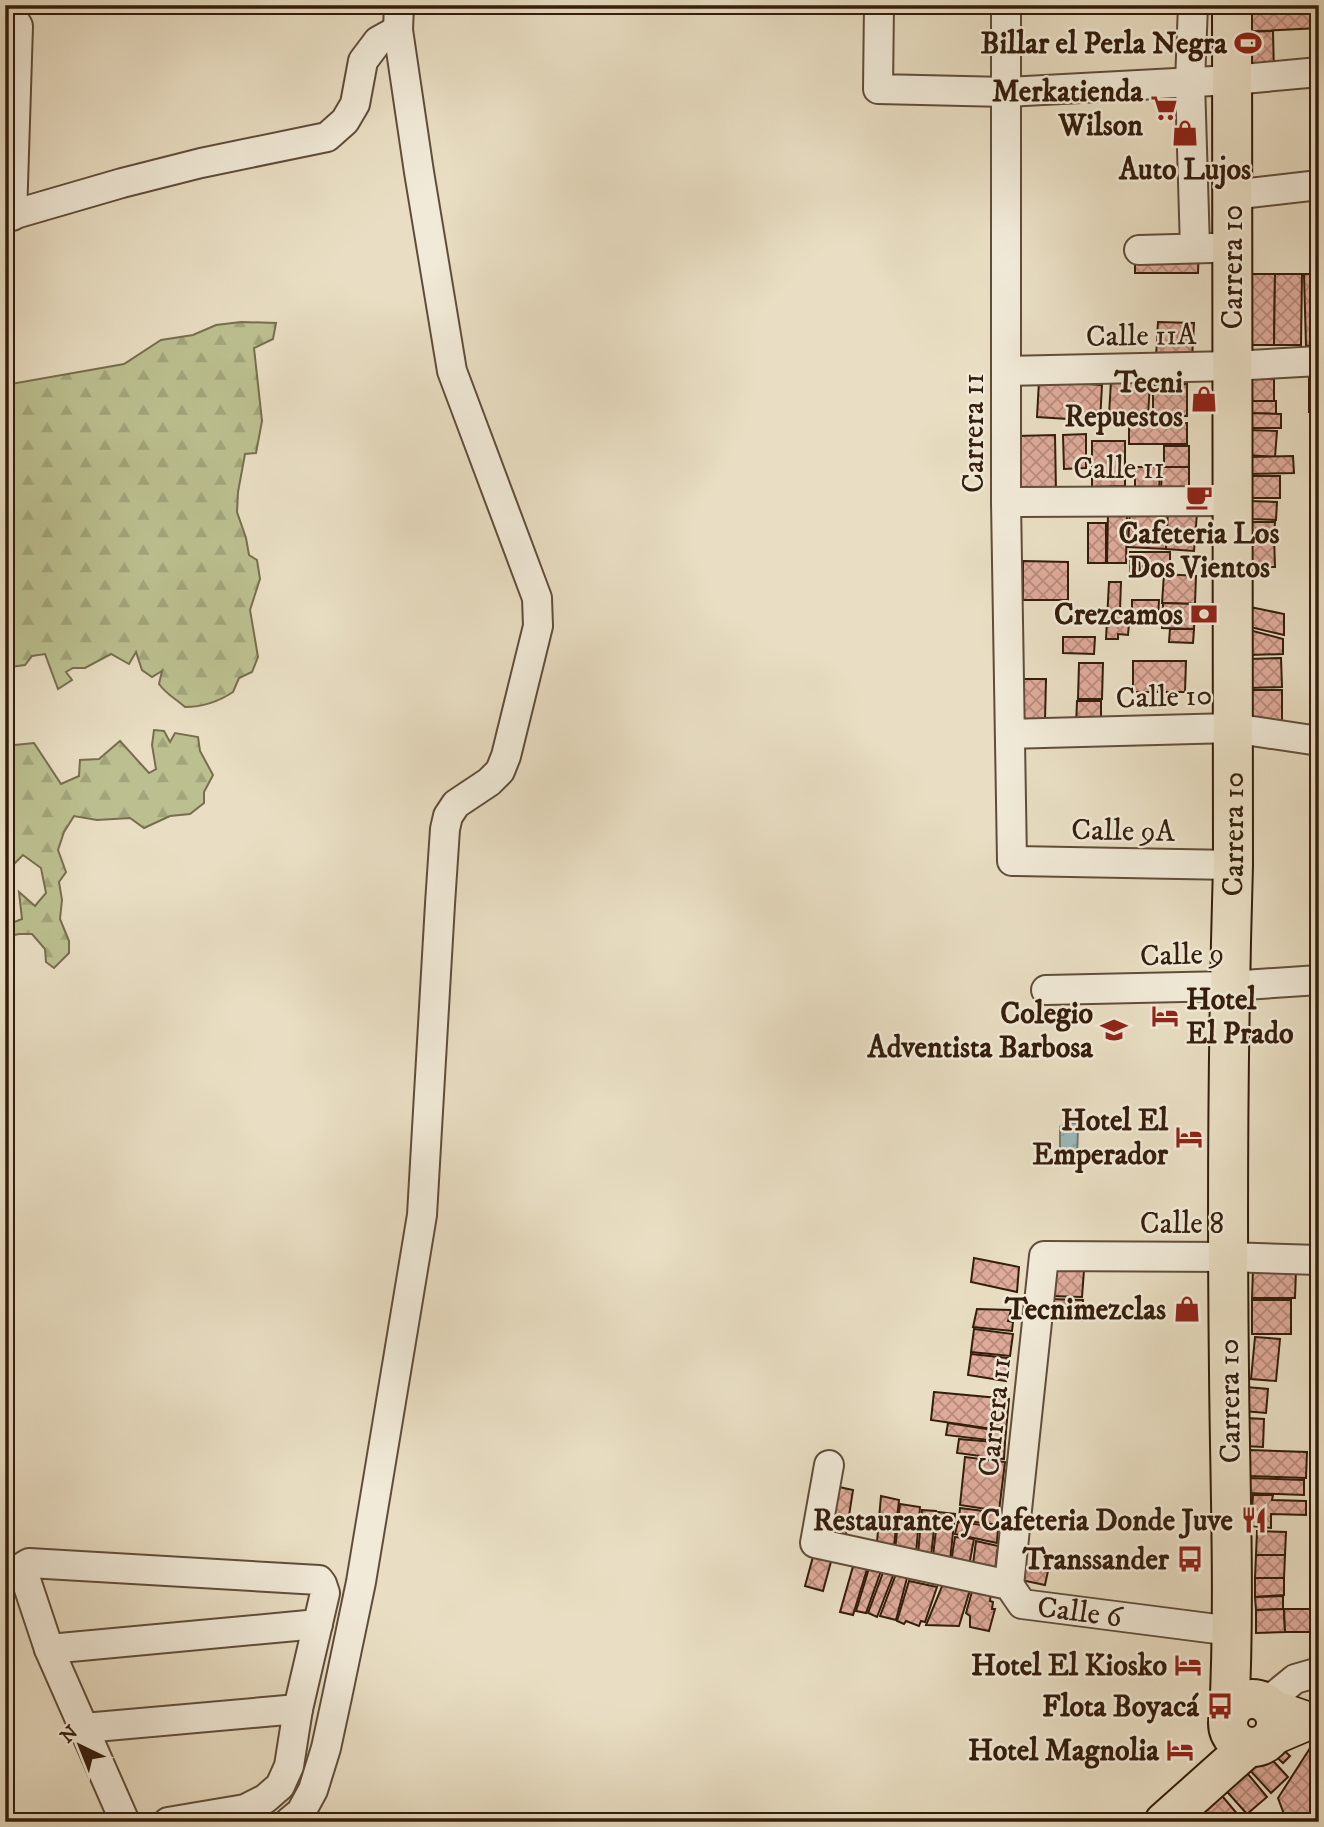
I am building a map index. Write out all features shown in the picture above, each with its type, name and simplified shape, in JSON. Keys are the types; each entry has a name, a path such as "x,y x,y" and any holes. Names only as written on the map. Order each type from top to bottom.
{"highway":[{"name":"Carrera 10","path":"1232,5 1232,195 1214,248 1232,366 1233,865 1229,986 1228,1257 1232,1648 1254,1720"},
{"path":"1164,1822 1200,1788 1254,1720"}],"main road":[{"path":"1254,1720 1315,1721"}],"street":[{"path":"879,5 878,89 1006,92 1232,80 1319,72"},
{"name":"Carrera 11","path":"1006,5 1006,502 1012,861"},
{"path":"1139,250 1214,248 1190,82 1193,5"},
{"path":"5,18 12,16 18,26 8,216 201,163 327,137 345,121 355,104 363,61 399,18"},
{"path":"289,1822 300,1812 313,1790 331,1723 354,1617 422,1214 445,829 448,816 456,804 489,782 499,771 506,756 538,626 537,598 452,371 399,18"},
{"path":"1232,195 1319,185"},
{"name":"Calle 11A","path":"1006,371 1232,366 1319,361"},
{"name":"Calle 11","path":"1006,502 1232,501"},
{"name":"Calle 10","path":"1010,734 1233,727 1319,741"},
{"name":"Calle 9A","path":"1012,861 1233,865"},
{"name":"Calle 9","path":"1046,990 1229,986 1319,980"},
{"name":"Carrera 11","path":"1009,1585 1044,1256"},
{"name":"Calle 8","path":"1044,1256 1319,1260"},
{"name":"Calle 6","path":"829,1465 815,1543 1009,1585 1022,1604 1232,1648"},
{"path":"125,1822 49,1649 23,1571 24,1566 29,1563 319,1580 325,1593 298,1709 289,1766 280,1786 265,1799 245,1809 168,1822"},
{"path":"49,1649 317,1624"},
{"path":"1254,1720 1295,1679 1319,1672"},
{"path":"84,1728 298,1709"}],"green space":[{"path":"241,322 276,323 273,339 254,348 262,421 256,453 245,454 238,492 237,512 249,555 257,560 260,579 250,610 258,657 252,672 239,678 233,692 222,699 185,707 159,684 162,671 152,677 142,670 136,652 129,664 111,654 85,668 73,668 66,672 72,680 58,689 45,654 32,656 25,665 10,667 5,672 5,385 124,364 161,340 193,335 216,325"},
{"path":"154,730 164,731 170,742 175,733 198,737 200,751 213,775 204,792 204,803 190,814 170,816 144,828 130,818 97,820 74,816 64,832 58,850 66,872 59,882 62,900 60,919 69,941 69,953 54,968 46,962 45,949 32,934 5,937 8,927 22,919 19,892 35,906 46,893 41,868 23,855 8,870 5,869 5,746 34,743 61,784 79,776 80,760 99,759 120,741 149,773 156,769 152,745"}],"water":[{"path":"1066,1123 1075,1123 1078,1126 1077,1160 1060,1159 1060,1127"}],"building":[{"path":"1241,5 1319,5 1319,28 1243,32"},
{"path":"1273,31 1274,73 1243,74 1243,32"},
{"path":"1199,242 1198,273 1135,273 1135,243"},
{"path":"1249,274 1275,274 1274,345 1249,345"},
{"path":"1275,274 1302,274 1301,345 1274,345"},
{"path":"1304,274 1319,274 1319,345 1306,346"},
{"path":"1158,322 1194,323 1192,359 1156,358"},
{"path":"1309,374 1319,374 1319,412 1309,412"},
{"path":"1248,379 1274,379 1274,401 1248,401"},
{"path":"1039,381 1102,385 1100,421 1037,417"},
{"path":"1111,381 1150,383 1148,416 1109,415"},
{"path":"1187,384 1187,416 1153,416 1153,385"},
{"path":"1248,401 1276,401 1276,414 1248,413"},
{"path":"1248,413 1281,414 1281,428 1247,428"},
{"path":"1129,423 1187,423 1187,444 1129,444"},
{"path":"1249,430 1277,431 1275,457 1248,455"},
{"path":"1086,434 1086,468 1064,469 1063,435"},
{"path":"1055,435 1056,493 1014,493 1013,436"},
{"path":"1092,441 1125,441 1125,486 1092,487"},
{"path":"1164,446 1189,446 1189,467 1164,467"},
{"path":"1293,456 1294,473 1249,474 1248,457"},
{"path":"1135,467 1160,467 1159,493 1135,492"},
{"path":"1162,467 1189,467 1189,491 1161,491"},
{"path":"1250,476 1280,476 1280,498 1250,498"},
{"path":"1250,501 1277,502 1276,520 1250,519"},
{"path":"1130,509 1168,510 1166,549 1128,547"},
{"path":"1168,510 1197,513 1194,551 1166,549"},
{"path":"1108,513 1127,513 1126,563 1107,563"},
{"path":"1251,522 1275,522 1274,535 1250,535"},
{"path":"1088,523 1106,523 1106,563 1088,563"},
{"path":"1274,536 1275,567 1251,567 1250,537"},
{"path":"1130,552 1170,552 1170,566 1156,566 1154,573 1143,573 1143,558 1139,558 1140,573 1130,573"},
{"path":"1023,561 1068,562 1068,600 1023,600"},
{"path":"1164,574 1196,576 1195,604 1162,603"},
{"path":"1109,582 1121,582 1120,610 1130,611 1128,635 1118,634 1118,639 1106,639"},
{"path":"1132,600 1159,600 1158,619 1132,618"},
{"path":"1163,603 1195,604 1194,629 1162,628"},
{"path":"1250,607 1284,614 1284,635 1250,627"},
{"path":"1170,629 1194,629 1193,643 1169,642"},
{"path":"1249,630 1283,639 1283,654 1250,655"},
{"path":"1063,637 1095,637 1094,654 1063,653"},
{"path":"1281,658 1282,687 1250,688 1249,659"},
{"path":"1133,661 1186,661 1185,692 1133,692"},
{"path":"1079,663 1103,663 1102,699 1078,699"},
{"path":"1015,679 1046,679 1045,721 1014,720"},
{"path":"1251,690 1282,690 1282,722 1251,722"},
{"path":"1077,701 1101,701 1101,728 1076,728"},
{"path":"974,1258 1019,1267 1017,1292 971,1282"},
{"path":"1053,1269 1084,1270 1082,1297 1051,1296"},
{"path":"1253,1269 1296,1269 1295,1298 1252,1298"},
{"path":"1048,1299 1083,1300 1082,1321 1047,1319"},
{"path":"1252,1300 1291,1300 1291,1334 1252,1334"},
{"path":"977,1309 1011,1310 1008,1321 1013,1322 1012,1331 973,1327"},
{"path":"974,1329 1013,1334 1010,1356 971,1352"},
{"path":"1255,1337 1280,1339 1276,1381 1251,1379"},
{"path":"971,1354 1008,1358 1006,1381 968,1375"},
{"path":"1246,1387 1268,1389 1266,1413 1244,1411"},
{"path":"934,1392 1009,1399 1006,1431 931,1420"},
{"path":"1246,1418 1264,1419 1263,1447 1245,1446"},
{"path":"948,1423 1006,1432 1005,1442 946,1435"},
{"path":"959,1439 1005,1443 1004,1459 957,1453"},
{"path":"1249,1450 1307,1452 1306,1478 1248,1476"},
{"path":"965,1457 1005,1462 999,1511 960,1505"},
{"path":"1248,1478 1304,1480 1304,1495 1247,1493"},
{"path":"830,1485 853,1490 846,1535 822,1526"},
{"path":"1253,1495 1273,1495 1272,1500 1306,1501 1306,1515 1271,1514 1271,1528 1251,1526"},
{"path":"881,1496 899,1500 894,1546 877,1542"},
{"path":"900,1504 920,1507 916,1554 895,1550"},
{"path":"960,1508 999,1513 999,1525 959,1520"},
{"path":"922,1510 936,1511 931,1556 918,1554"},
{"path":"938,1512 955,1514 950,1561 933,1556"},
{"path":"958,1522 998,1527 997,1543 955,1534"},
{"path":"1257,1531 1286,1532 1285,1555 1256,1555"},
{"path":"955,1537 974,1539 969,1566 951,1562"},
{"path":"976,1541 998,1546 995,1570 973,1564"},
{"path":"814,1553 832,1558 823,1591 805,1586"},
{"path":"1256,1555 1285,1555 1284,1578 1255,1578"},
{"path":"854,1563 868,1566 853,1615 840,1612"},
{"path":"870,1565 882,1568 866,1613 856,1611"},
{"path":"1025,1565 1048,1571 1045,1585 1021,1580"},
{"path":"884,1570 894,1573 877,1617 868,1613"},
{"path":"896,1574 907,1578 896,1620 880,1616"},
{"path":"1255,1578 1284,1578 1284,1595 1255,1597"},
{"path":"909,1581 937,1587 925,1622 921,1621 919,1626 897,1621"},
{"path":"943,1584 970,1590 959,1626 926,1625"},
{"path":"973,1588 991,1592 990,1601 993,1602 992,1609 995,1609 989,1631 970,1627 970,1616 966,1613"},
{"path":"1283,1596 1283,1609 1256,1610 1255,1597"},
{"path":"1319,1607 1319,1632 1312,1632 1313,1608"},
{"path":"1284,1609 1285,1632 1256,1633 1256,1610"},
{"path":"1284,1609 1312,1609 1312,1632 1285,1632"},
{"path":"1314,1742 1319,1742 1319,1822 1287,1822 1278,1798"},
{"path":"1276,1743 1290,1756 1283,1763 1269,1750"},
{"path":"1263,1750 1288,1777 1271,1793 1246,1766"},
{"path":"1243,1768 1267,1797 1247,1814 1222,1786"},
{"path":"1218,1791 1244,1822 1210,1822 1198,1808"}],"place":[{"name":"Billar el Perla Negra","path":"1248,43"},
{"name":"Merkatienda Wilson","path":"1164,108"},
{"name":"Auto Lujos","path":"1185,133"},
{"name":"Tecni Repuestos","path":"1204,399"},
{"name":"Cafeteria Los Dos Vientos","path":"1199,497"},
{"name":"Crezcamos","path":"1204,614"},
{"name":"Hotel El Prado","path":"1165,1016"},
{"name":"Colegio Adventista Barbosa","path":"1114,1030"},
{"name":"Hotel El Emperador","path":"1189,1137"},
{"name":"Tecnimezclas","path":"1187,1309"},
{"name":"Restaurante y Cafeteria Donde Juve","path":"1254,1520"},
{"name":"Transsander","path":"1190,1559"},
{"name":"Hotel El Kiosko","path":"1188,1665"},
{"name":"Flota Boyacá","path":"1220,1706"},
{"name":"Hotel Magnolia","path":"1180,1750"}]}
